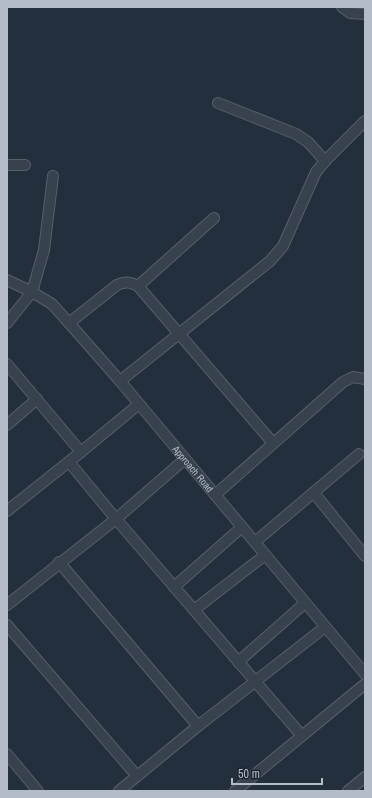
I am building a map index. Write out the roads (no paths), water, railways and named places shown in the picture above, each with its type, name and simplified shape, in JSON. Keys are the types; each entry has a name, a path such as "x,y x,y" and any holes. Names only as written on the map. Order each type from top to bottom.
{"street":[{"path":"342,7 350,13 365,14"},
{"path":"218,103 296,134 308,142 325,161"},
{"path":"120,381 178,333 270,261 283,246 316,172 365,120"},
{"path":"7,165 25,165"},
{"path":"7,323 32,292 44,250 53,176"},
{"path":"138,286 214,218"},
{"name":"Approach Road","path":"7,280 52,304 69,322 365,674"},
{"path":"69,322 117,285 124,282 131,282 138,286 273,443"},
{"path":"7,364 38,399 81,452"},
{"path":"215,495 343,382 353,377 365,379"},
{"path":"7,425 38,399"},
{"path":"7,511 139,404"},
{"path":"255,542 359,454"},
{"path":"7,605 116,518 185,459"},
{"path":"69,462 302,736"},
{"path":"314,493 365,556"},
{"path":"174,587 242,527"},
{"path":"194,610 265,555"},
{"path":"59,562 198,726"},
{"path":"238,662 305,603"},
{"path":"7,625 137,776"},
{"path":"119,791 198,726 325,627"},
{"path":"235,791 365,684"},
{"path":"7,754 38,791"},
{"path":"348,791 365,777"}]}
